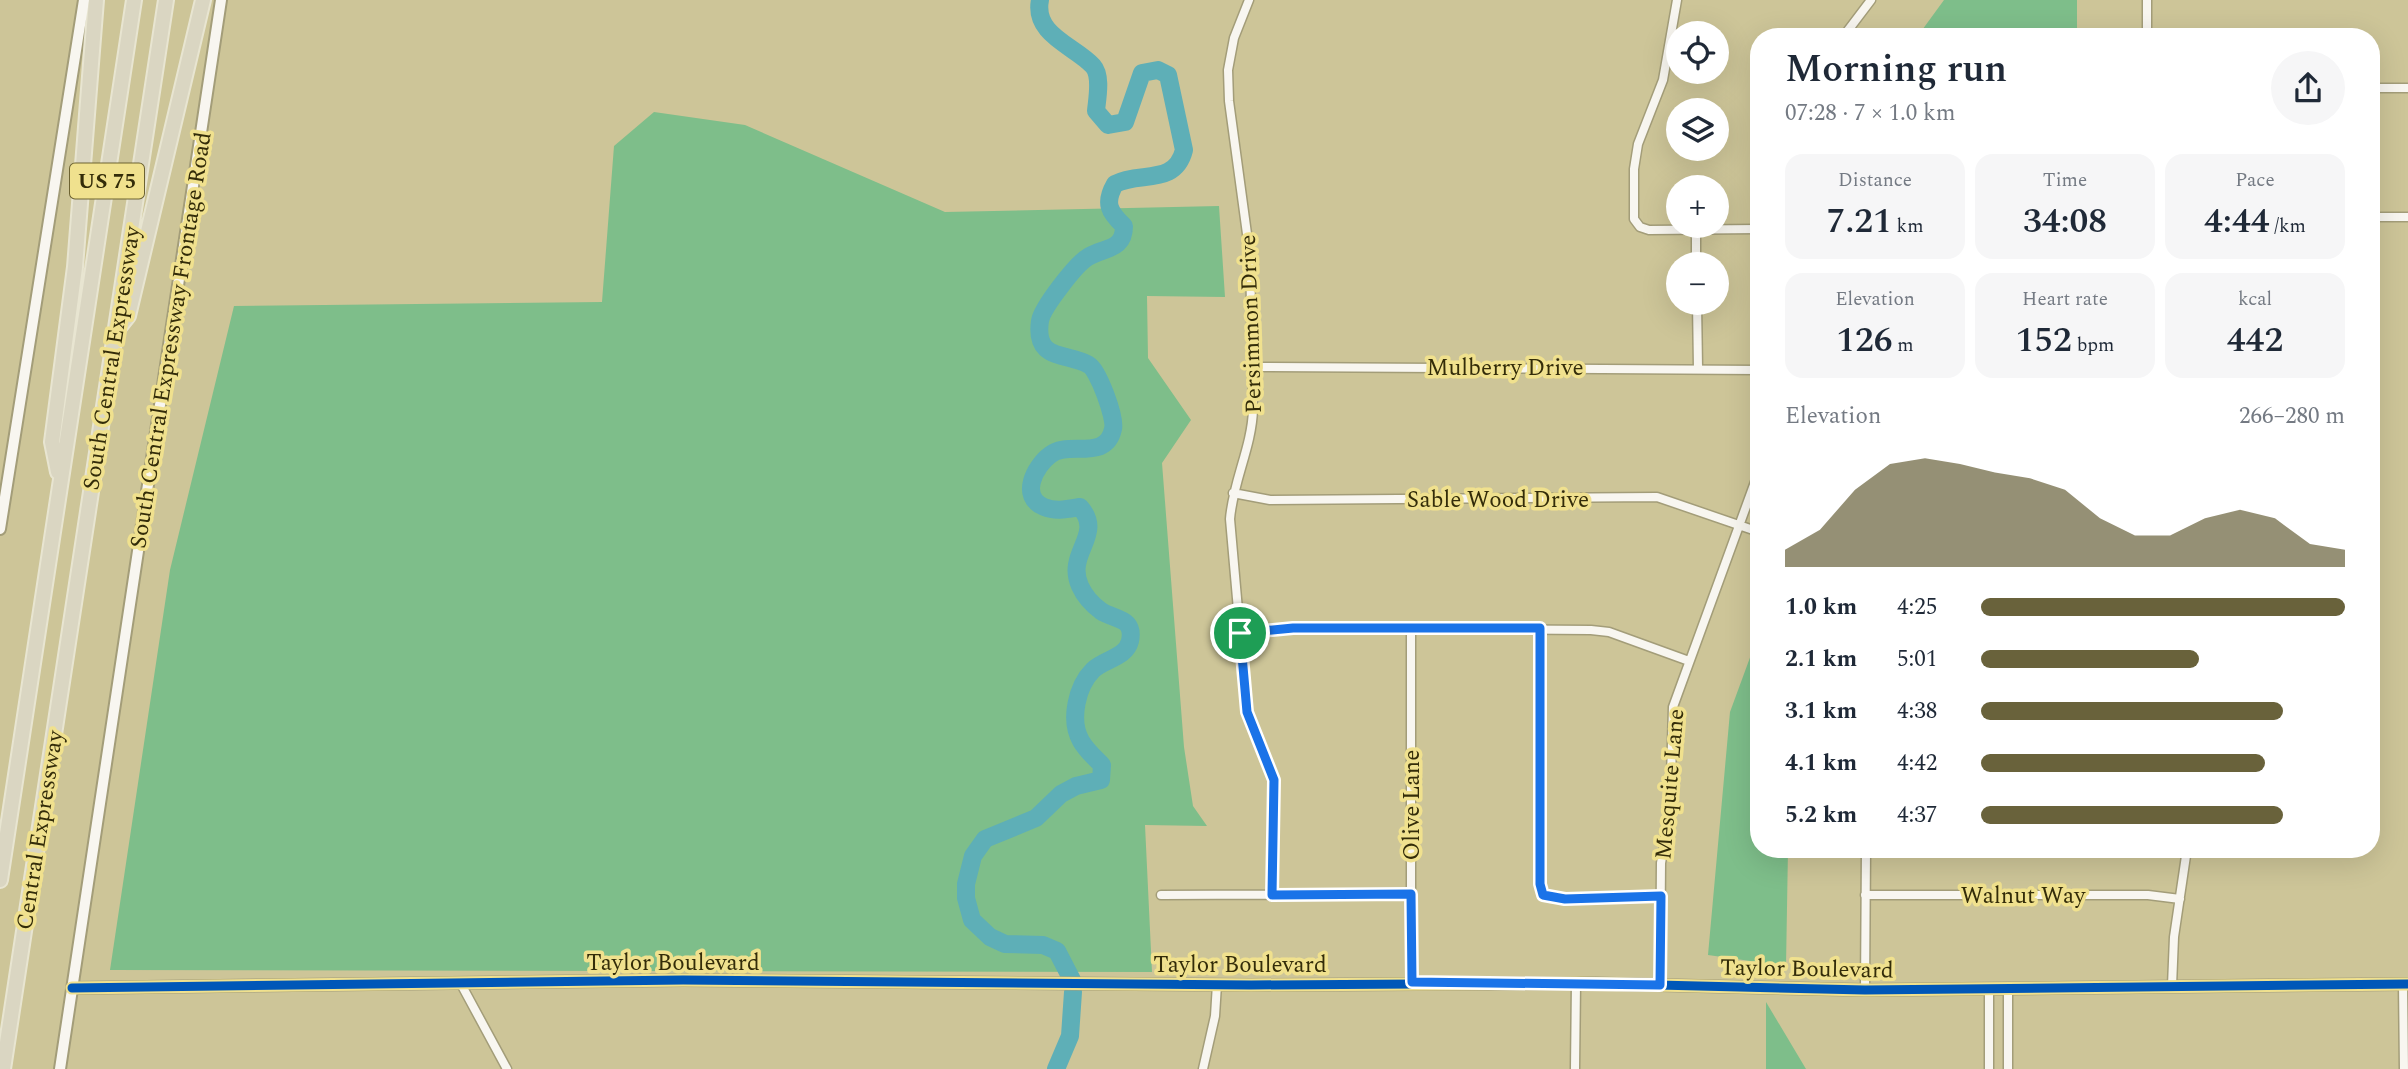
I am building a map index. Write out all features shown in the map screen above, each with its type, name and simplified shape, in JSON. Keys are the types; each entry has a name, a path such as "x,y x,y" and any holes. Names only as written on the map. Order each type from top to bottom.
{"highway":[{"path":"60,483 52,442 75,267 96,0"},
{"name":"South Central Expressway","path":"31,670 134,0"},
{"name":"South Central Expressway","path":"63,675 166,0"},
{"path":"115,332 128,316 203,0"},
{"name":"Central Expressway","path":"0,880 31,670"},
{"name":"Central Expressway","path":"3,1069 63,675"}],"street":[{"path":"0,529 84,0"},
{"name":"South Central Expressway Frontage Road","path":"72,988 221,0"},
{"name":"Persimmon Drive","path":"1249,0 1234,38 1228,80 1250,256 1253,426 1233,493 1230,519 1247,712 1274,780 1272,895"},
{"path":"1666,228 1640,227 1634,219 1634,169 1638,144 1664,80 1677,0"},
{"path":"1850,28 1871,0"},
{"path":"2147,0 2147,28"},
{"path":"2380,88 2408,88"},
{"path":"2380,218 2408,217"},
{"path":"1729,229 1750,229"},
{"path":"1697,315 1698,368"},
{"name":"Mulberry Drive","path":"1252,368 1750,370"},
{"name":"Sable Wood Drive","path":"1233,493 1270,500 1657,497 1750,529"},
{"name":"Mesquite Lane","path":"1660,985 1661,863 1672,781 1670,727 1673,707 1750,497"},
{"path":"1240,633 1293,628 1411,627 1540,628 1609,632 1689,661"},
{"name":"Olive Lane","path":"1411,627 1412,982"},
{"path":"1540,628 1540,884 1543,895 1565,899 1661,896"},
{"path":"1865,990 1866,858"},
{"path":"2172,986 2174,937 2186,858"},
{"path":"1161,895 1411,894"},
{"name":"Walnut Way","path":"1866,895 2148,895 2180,899"},
{"name":"Taylor Boulevard","path":"72,988 684,980 1217,984 1576,983 1865,990 2406,984"},
{"path":"1575,1069 1576,983"},
{"path":"461,984 507,1069"},
{"path":"1203,1069 1215,1016 1217,984"},
{"path":"2403,1069 2406,984"},
{"path":"60,1069 72,988"},
{"path":"1989,988 1989,1069"},
{"path":"2008,988 2008,1069"}],"green space":[{"path":"1944,0 2077,0 2077,28 1924,28"},
{"path":"654,112 745,125 945,212 1219,206 1225,297 1147,296 1148,358 1191,420 1162,463 1184,747 1193,806 1207,826 1145,825 1152,972 110,970 170,570 234,306 602,302 614,146"},
{"path":"1750,658 1750,858 1788,858 1786,966 1708,955 1730,712"},
{"path":"1766,1002 1806,1069 1766,1069"}],"waterway":[{"path":"1040,0 1040,12 1049,31 1096,70 1096,111 1108,125 1125,122 1142,73 1158,70 1168,75 1184,150 1173,169 1165,173 1115,184 1109,202 1112,212 1124,226 1121,240 1083,261 1053,297 1040,321 1039,334 1047,350 1080,361 1093,369 1109,405 1113,429 1103,445 1095,448 1066,449 1050,455 1035,474 1032,496 1036,502 1048,509 1080,507 1087,517 1087,536 1077,564 1080,586 1098,609 1126,623 1131,633 1130,641 1128,647 1119,655 1093,670 1087,677 1076,704 1077,733 1085,747 1102,765 1101,780 1076,786 1061,794 1036,818 985,839 973,856 966,884 966,898 972,920 990,937 1005,944 1043,945 1057,951 1072,980"},
{"path":"1056,1069 1070,1036 1073,992"}],"cycle path":[{"path":"72,988 683,980 1251,985 1576,983 1865,990 2408,984"}],"route":[{"path":"1293,628 1540,628 1540,884 1543,895 1565,899 1661,896 1660,985 1412,982 1411,894 1272,895 1274,780 1247,712 1240,633 1293,628"}]}
